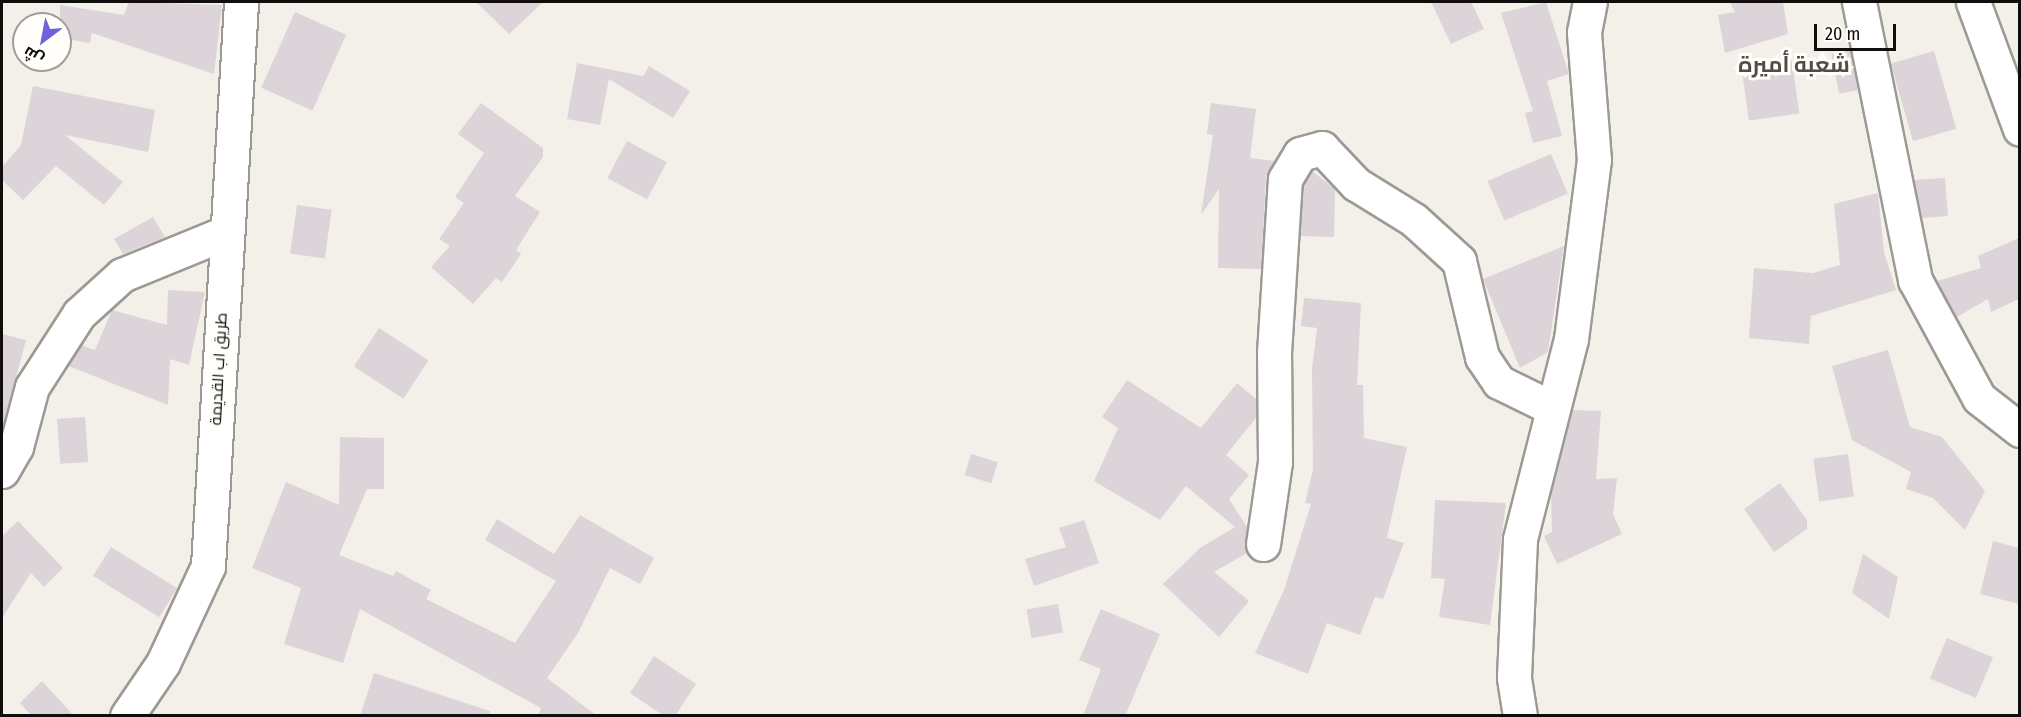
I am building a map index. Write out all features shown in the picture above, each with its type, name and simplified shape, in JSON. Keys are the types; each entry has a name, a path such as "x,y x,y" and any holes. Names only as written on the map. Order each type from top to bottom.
{"street":[{"name":"طريق اب القديمة","path":"127,716 164,663 208,566 225,233 241,2"},
{"path":"1520,716 1514,677 1520,539 1571,339 1594,160 1584,32 1590,2"},
{"path":"1859,2 1915,280 1979,398 2019,430"},
{"path":"1973,2 2019,129"},
{"path":"1263,544 1275,462 1274,353 1285,179 1300,154 1322,148 1356,184 1414,220 1459,261 1482,357 1499,382 1552,408"},
{"path":"2,471 16,447 32,387 79,314 122,275 225,233"}],"building":[{"path":"129,2 222,5 214,74 92,33 90,43 72,40 72,12 60,12 60,5 124,15"},
{"path":"476,2 543,2 509,34"},
{"path":"1431,2 1471,2 1484,29 1451,44"},
{"path":"1546,2 1569,74 1547,81 1562,136 1533,143 1525,113 1533,111 1501,13"},
{"path":"1730,2 1783,2 1788,34 1725,53 1718,15 1735,12"},
{"path":"295,12 346,35 312,111 261,88"},
{"path":"1850,50 1858,90 1839,94 1831,54"},
{"path":"1934,51 1956,129 1913,141 1891,63"},
{"path":"1792,61 1799,113 1749,121 1741,68"},
{"path":"577,63 643,76 649,66 690,91 673,118 609,79 600,125 567,119"},
{"path":"33,86 155,110 148,152 65,135 123,182 104,205 56,166 23,200 2,180 2,167 21,145"},
{"path":"481,103 543,148 543,157 515,196 540,212 516,250 521,254 502,282 496,278 473,304 431,267 450,246 439,239 464,203 455,197 484,153 458,134"},
{"path":"1211,103 1256,109 1250,158 1274,161 1266,178 1261,269 1218,268 1219,189 1201,215 1213,135 1207,134"},
{"path":"627,141 667,162 647,199 607,178"},
{"path":"1551,154 1568,194 1504,221 1487,181"},
{"path":"1312,171 1335,189 1334,237 1300,236 1303,185"},
{"path":"1945,178 1948,216 1922,218 1914,180"},
{"path":"1878,193 1884,252 1896,290 1811,316 1809,344 1749,338 1754,268 1813,273 1840,265 1834,204"},
{"path":"297,205 332,210 325,258 290,254"},
{"path":"153,217 165,237 123,254 114,239"},
{"path":"2019,238 2019,299 1991,312 1988,299 1957,317 1937,281 1981,268 1978,256"},
{"path":"1564,246 1548,352 1520,368 1483,279"},
{"path":"168,290 205,292 189,365 170,359 168,405 68,366 81,345 95,350 112,310 167,325"},
{"path":"1304,298 1361,303 1357,385 1363,385 1364,438 1407,447 1387,538 1404,543 1383,599 1375,597 1360,635 1327,623 1308,674 1255,653 1284,590 1311,504 1305,503 1313,469 1312,369 1317,328 1301,326"},
{"path":"379,328 428,360 403,399 354,367"},
{"path":"2,334 26,340 2,429"},
{"path":"1888,350 1910,427 1942,437 1985,491 1965,530 1933,498 1906,489 1911,472 1852,440 1832,366"},
{"path":"1127,380 1201,428 1237,383 1256,399 1256,418 1226,455 1249,475 1229,499 1247,527 1247,553 1214,572 1249,601 1219,637 1163,584 1200,548 1235,527 1186,486 1160,520 1094,481 1118,428 1102,417"},
{"path":"1572,410 1601,411 1596,479 1617,478 1613,514 1622,534 1557,564 1544,536 1552,532 1551,492"},
{"path":"85,417 88,462 60,464 57,419"},
{"path":"340,437 384,438 384,489 367,489 339,555 393,576 396,571 431,590 426,599 515,643 556,581 485,540 497,519 554,554 580,515 654,558 640,584 610,568 578,633 547,678 597,716 538,716 541,708 360,609 343,663 284,644 301,588 252,568 286,482 339,505"},
{"path":"971,454 998,462 991,483 965,475"},
{"path":"1848,454 1854,497 1819,501 1813,459"},
{"path":"1780,483 1807,520 1807,529 1774,552 1744,509"},
{"path":"1435,500 1506,503 1490,625 1439,617 1445,579 1431,578"},
{"path":"1084,520 1099,563 1034,586 1025,559 1066,547 1059,528"},
{"path":"18,521 63,568 44,587 31,573 2,618 2,536"},
{"path":"1993,541 2019,548 2019,604 1980,594"},
{"path":"111,547 177,588 159,617 93,576"},
{"path":"1863,554 1898,577 1889,619 1852,593"},
{"path":"1058,604 1063,633 1032,638 1026,610"},
{"path":"1101,609 1160,634 1125,716 1083,716 1101,669 1079,660"},
{"path":"1947,638 1993,658 1976,698 1930,679"},
{"path":"654,656 696,684 675,716 664,716 630,693"},
{"path":"374,673 490,711 489,716 360,716"},
{"path":"42,681 74,716 32,716 20,703"}],"district":[{"name":"شعبة أميرة","path":"1794,65"}]}
